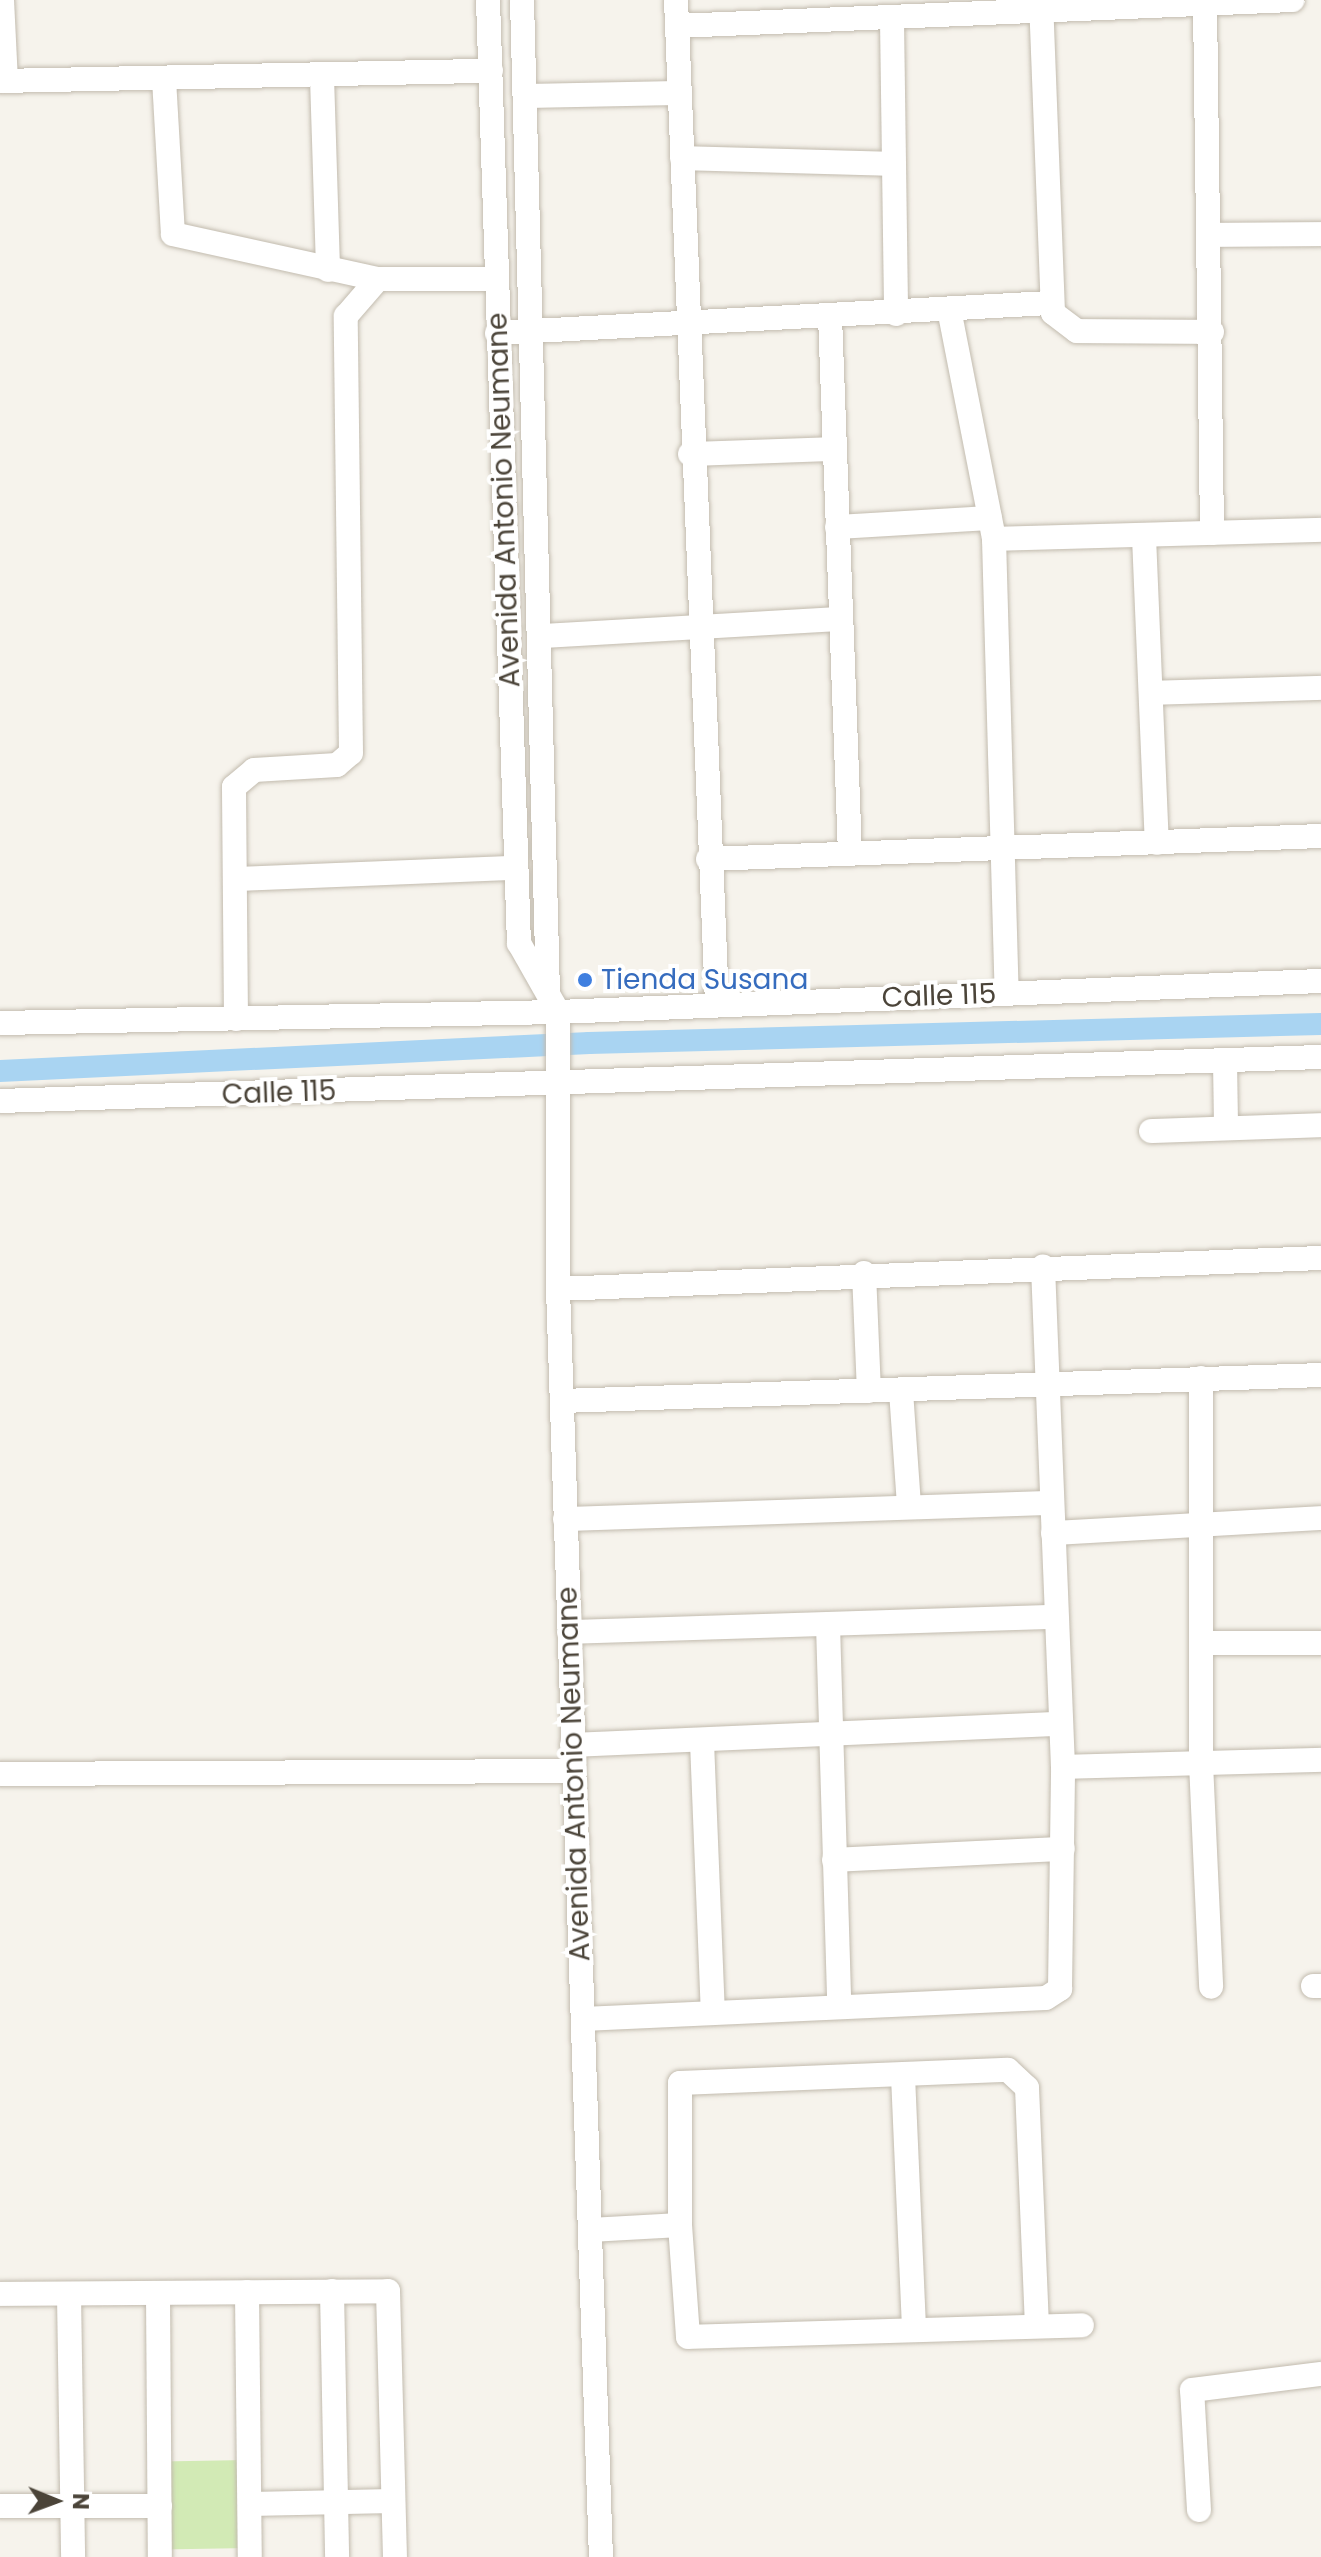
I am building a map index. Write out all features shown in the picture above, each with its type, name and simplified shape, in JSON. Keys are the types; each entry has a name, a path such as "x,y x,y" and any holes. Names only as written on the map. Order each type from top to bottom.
{"street":[{"path":"2,0 3,81 322,77 491,71"},
{"name":"Avenida Antonio Neumane","path":"488,0 519,943 554,1008"},
{"name":"Avenida Antonio Neumane","path":"522,0 558,1079 558,1289 565,1519 601,2557"},
{"path":"676,0 690,454 717,1005"},
{"path":"677,26 892,20 1041,5 1292,0"},
{"path":"1205,3 1212,332 1212,533"},
{"path":"1041,5 1049,303 1077,331 1212,332"},
{"path":"892,20 896,314"},
{"path":"322,77 328,270"},
{"path":"164,79 173,234 378,279 497,279"},
{"path":"526,96 678,93"},
{"path":"682,158 894,164"},
{"path":"1210,235 1321,234"},
{"path":"236,1019 237,879 230,807 239,779 254,770 337,765 351,753 346,316 378,279"},
{"path":"497,333 535,328 896,314 1049,303"},
{"path":"949,309 992,528 1007,993"},
{"path":"830,316 832,449 850,854"},
{"path":"690,454 832,449"},
{"path":"837,527 992,528 1144,537 1321,530"},
{"path":"1144,537 1157,843"},
{"path":"542,636 840,619"},
{"path":"1151,693 1321,688"},
{"path":"708,859 1321,836"},
{"path":"237,879 516,868"},
{"name":"Calle 115","path":"0,1023 717,1005 1321,981"},
{"name":"Calle 115","path":"0,1101 972,1064 1321,1057"},
{"path":"1225,1061 1226,1127"},
{"path":"1151,1131 1321,1125"},
{"path":"558,1289 864,1273 1321,1258"},
{"path":"583,2019 1046,1998 1060,1989 1064,1969 1063,1767 1052,1617 1053,1533 1044,1381 1043,1266"},
{"path":"864,1273 869,1391"},
{"path":"562,1401 901,1391 1044,1381 1321,1375"},
{"path":"1201,1378 1204,1522 1201,1763 1211,1987"},
{"path":"901,1391 909,1506"},
{"path":"565,1519 1050,1503"},
{"path":"1053,1533 1204,1522 1321,1518"},
{"path":"569,1632 1052,1617"},
{"path":"828,1625 827,1737 839,2005"},
{"path":"1202,1643 1321,1643"},
{"path":"572,1745 827,1737 1060,1724"},
{"path":"702,1742 713,2011"},
{"path":"1063,1767 1321,1760"},
{"path":"0,1774 574,1771"},
{"path":"834,1860 1063,1849"},
{"path":"1037,2326 1027,2088 1008,2070 680,2083 680,2225 688,2337 1082,2325"},
{"path":"903,2076 914,2330"},
{"path":"590,2230 680,2225"},
{"path":"332,2291 337,2557"},
{"path":"0,2294 388,2291 395,2557"},
{"path":"247,2292 250,2557"},
{"path":"158,2294 160,2557"},
{"path":"69,2295 73,2557"},
{"path":"1199,2510 1192,2390 1321,2374"},
{"path":"250,2504 393,2501"},
{"path":"0,2506 160,2506"}],"green space":[{"path":"247,2460 249,2548 163,2549 161,2462"}],"waterway":[{"path":"0,1071 589,1043 1321,1024"}],"place":[{"name":"Tienda Susana","path":"585,980"}]}
